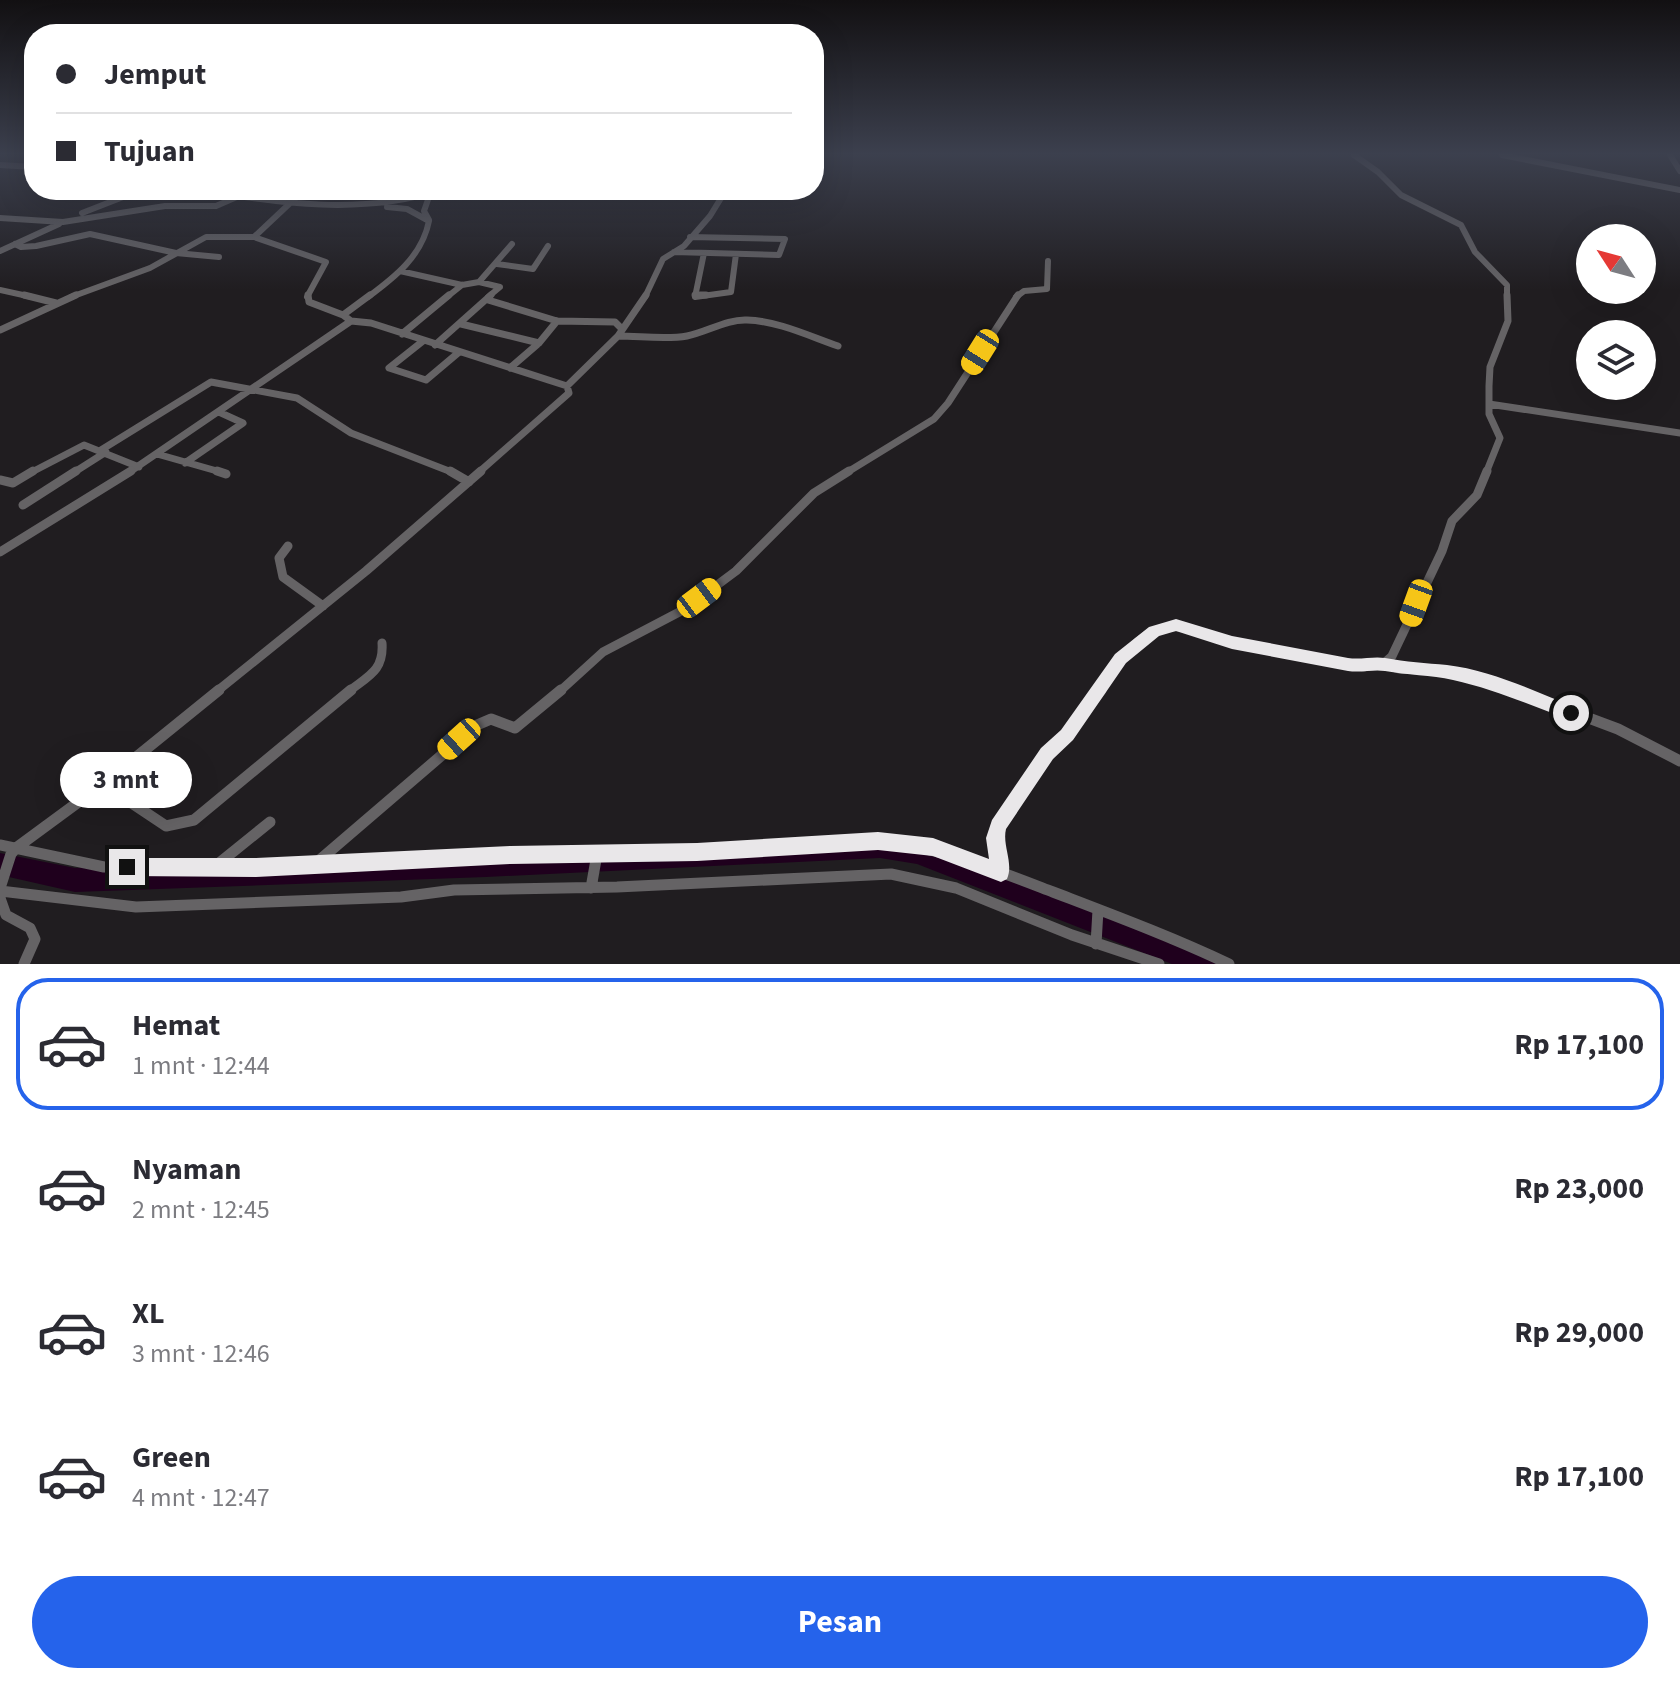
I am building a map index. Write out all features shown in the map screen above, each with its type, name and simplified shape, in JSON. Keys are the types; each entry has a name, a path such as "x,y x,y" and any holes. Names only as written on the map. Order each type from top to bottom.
{"street":[{"path":"0,251 117,200"},
{"path":"0,218 63,222 165,206 216,206 230,200"},
{"path":"282,200 404,208 429,221"},
{"path":"343,203 401,200"},
{"path":"343,315 400,271 429,233 429,221 424,211 428,200"},
{"path":"567,386 620,332 647,294 657,268 684,246 720,200"},
{"path":"1383,664 1392,656 1409,623 1442,551 1452,521 1477,495 1484,479 1500,434 1489,414 1490,367 1508,321 1507,285 1475,252 1461,225 1411,200"},
{"path":"254,237 293,201"},
{"path":"15,244 21,247 36,246 90,234 176,253 219,257"},
{"path":"0,330 56,303 150,268 207,236 254,237 326,262 307,297 309,302 351,321 371,323 567,386"},
{"path":"673,252 779,255 785,239 690,237"},
{"path":"479,282 512,244"},
{"path":"497,264 533,269 548,246"},
{"path":"704,253 695,297 731,292 736,254"},
{"path":"315,864 477,725 491,719 515,728 526,722 603,652 685,609 736,571 814,493 934,419 948,403 1018,295 1024,291 1047,289 1048,261"},
{"path":"400,271 462,285 479,282 500,287 435,345"},
{"path":"402,334 462,285"},
{"path":"0,290 56,303"},
{"path":"488,300 557,321 615,322 620,332"},
{"path":"0,319 16,322"},
{"path":"620,332 683,337 718,328 730,321 748,320 772,324 838,346"},
{"path":"0,552 72,505 139,467 351,321"},
{"path":"510,368 539,343 557,321"},
{"path":"461,324 539,343"},
{"path":"423,341 389,368 426,380 458,353"},
{"path":"23,505 211,382 297,398 351,433 448,470 469,482"},
{"path":"567,386 569,393 421,526 13,854 2,886 136,907 401,897 454,890 591,888 847,875 909,875 961,890 1096,939 1120,958 1159,964"},
{"path":"1489,404 1680,433"},
{"path":"185,463 243,423 221,413"},
{"path":"0,480 13,483 77,446 103,451 139,467"},
{"path":"157,454 226,474"},
{"path":"288,546 279,558 283,577 323,606"},
{"path":"1001,872 995,838 998,826 1047,754 1067,735 1121,658 1154,631 1167,627 1184,626 1232,643 1364,667 1383,664 1399,669 1450,672 1505,687 1618,729 1680,761"},
{"path":"103,784 166,826 194,820 379,667 383,660 382,643"},
{"path":"212,869 270,822"},
{"path":"0,845 13,854 104,867 212,869 510,855 595,865 878,841 933,847 1229,964"},
{"path":"591,888 595,865"},
{"path":"0,898 6,915 30,928 35,939 24,964"},
{"path":"1096,939 1098,912"}],"waterway":[{"path":"0,864 75,880 486,866 880,847 917,853 1203,964"}],"route":[{"path":"127,867 256,868 510,855 697,852 878,841 933,847 1001,872 995,838 998,826 1047,754 1067,735 1121,658 1154,631 1176,625 1232,643 1364,667 1383,664 1399,669 1450,672 1505,687 1571,713"}]}
